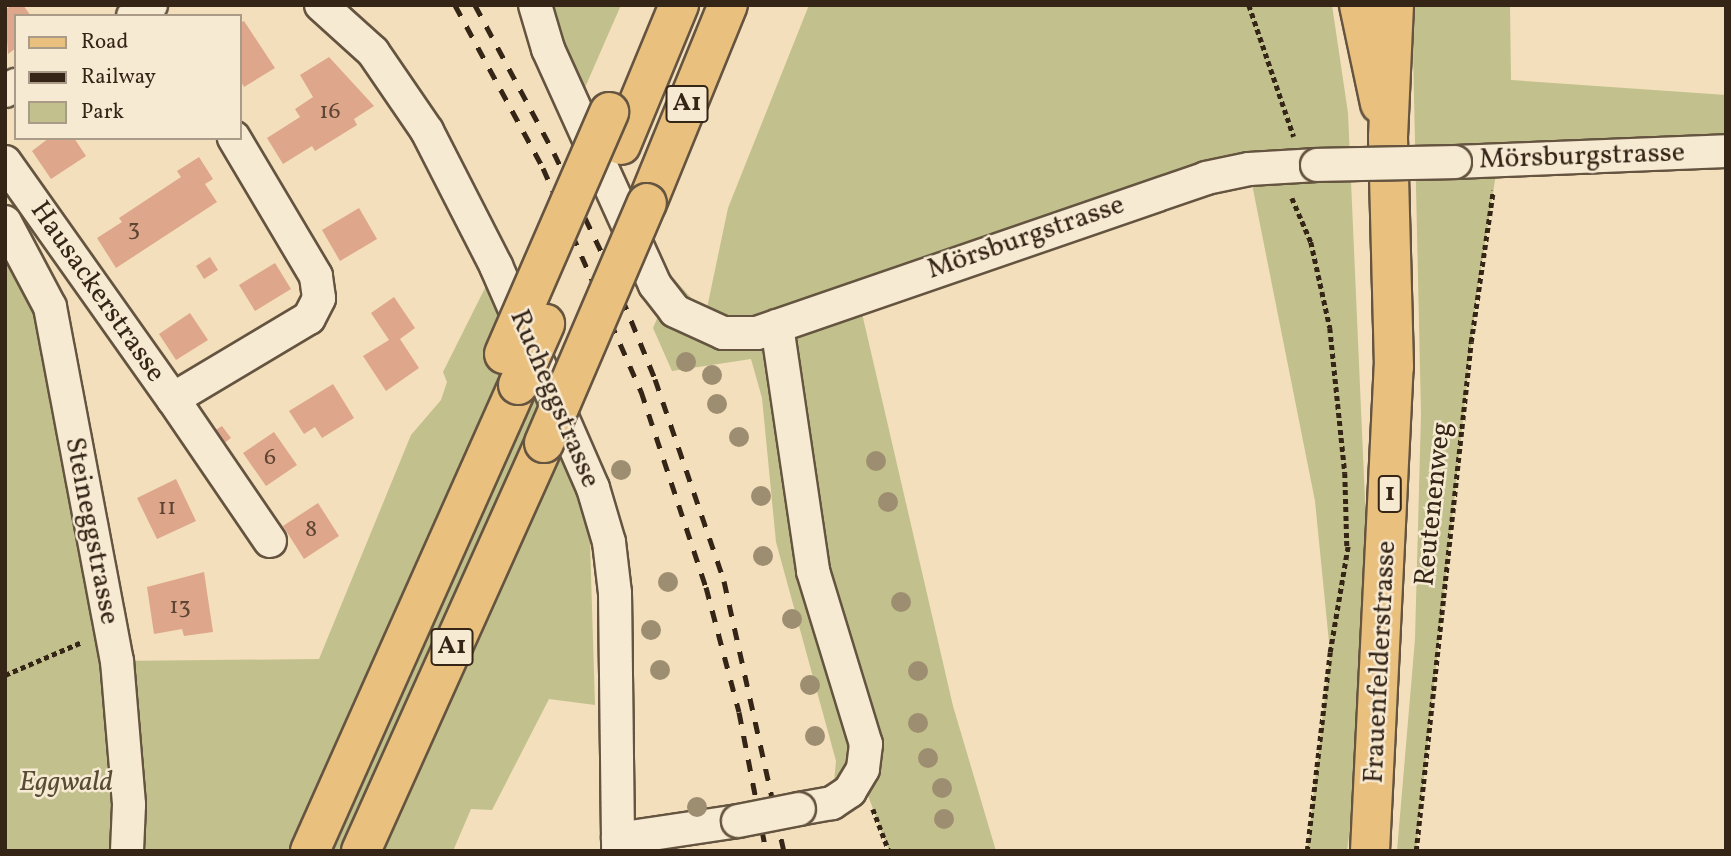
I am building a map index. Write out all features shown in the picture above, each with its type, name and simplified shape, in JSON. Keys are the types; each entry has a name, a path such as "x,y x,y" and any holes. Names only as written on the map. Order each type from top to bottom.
{"main road":[{"path":"615,128 650,5"},
{"name":"A1","path":"310,851 482,468 511,369 615,128 679,5"},
{"name":"A1","path":"360,851 544,443 728,5"},
{"name":"Frauenfelderstrasse","path":"1359,5 1388,136"},
{"name":"Frauenfelderstrasse","path":"1370,851 1394,367 1388,136 1394,5"}],"street":[{"path":"137,14 153,5"},
{"name":"Rucheggstrasse","path":"321,5 373,52 427,131 496,266 593,488 609,542 615,593 618,845"},
{"name":"Mörsburgstrasse","path":"535,5 567,94 663,299 688,321 723,333 741,335 777,327 1184,184 1249,169 1726,151"},
{"name":"Hausackerstrasse","path":"5,162 173,399 309,318 319,298 316,276 235,140"},
{"name":"Steineggstrasse","path":"5,222 50,307 108,630 117,661 129,805 127,851"},
{"path":"618,845 832,803 850,791 863,769 866,744 813,571 777,327"},
{"path":"173,399 270,541"}],"path":[{"path":"1249,5 1310,165"},
{"name":"Reutenenweg","path":"1416,851 1476,301 1498,161"},
{"path":"1298,206 1311,242 1330,328 1345,473 1347,554"},
{"path":"1307,851 1347,554 1355,515"},
{"path":"5,675 108,630"}],"green space":[{"path":"547,5 621,5 583,92"},
{"path":"809,5 1332,5 1348,113 1366,523 1355,788 1347,851 1307,851 1330,652 1315,501 1249,169 858,296 953,706 996,851 889,851 861,777 832,803 836,761 776,542 762,398 751,359 672,371 653,328 674,279 694,301 707,308 728,208"},
{"path":"1412,5 1510,5 1511,80 1726,95 1726,151 1498,161 1476,301 1416,851 1397,851 1415,639 1421,414"},
{"name":"Eggwald","path":"5,222 50,307 117,661 319,659 411,435 441,400 447,382 443,372 496,266 588,476 595,705 549,699 492,810 471,809 453,851 5,851"}],"building":[{"path":"12,5 23,5 30,14 14,14 14,50 8,54 5,10"},
{"path":"244,21 275,68 244,87 242,84"},
{"path":"329,57 374,106 354,119 357,125 315,151 312,146 283,164 267,138 300,117 295,109 313,97 300,75"},
{"path":"46,140 75,140 86,156 51,179 32,151"},
{"path":"199,157 213,179 205,184 217,202 116,268 97,238 122,222 119,218 181,177 177,171"},
{"path":"359,208 377,239 340,261 322,230"},
{"path":"210,257 218,270 204,279 196,266"},
{"path":"275,263 291,289 255,311 239,285"},
{"path":"394,297 415,328 400,339 419,368 386,391 363,356 389,340 371,313"},
{"path":"190,313 208,340 176,360 159,334"},
{"path":"333,384 354,418 322,438 315,427 304,434 289,411"},
{"path":"222,426 231,438 220,446 211,433"},
{"path":"274,432 297,465 266,486 243,453"},
{"path":"176,479 196,521 157,539 137,498"},
{"path":"318,503 339,536 304,559 283,526"},
{"path":"204,572 213,632 184,636 182,629 154,634 147,587"}],"railway":[{"path":"455,5 543,168 641,391 706,587 739,712 766,851"},
{"path":"475,5 554,153 613,276 655,379 724,581 784,851"}]}
